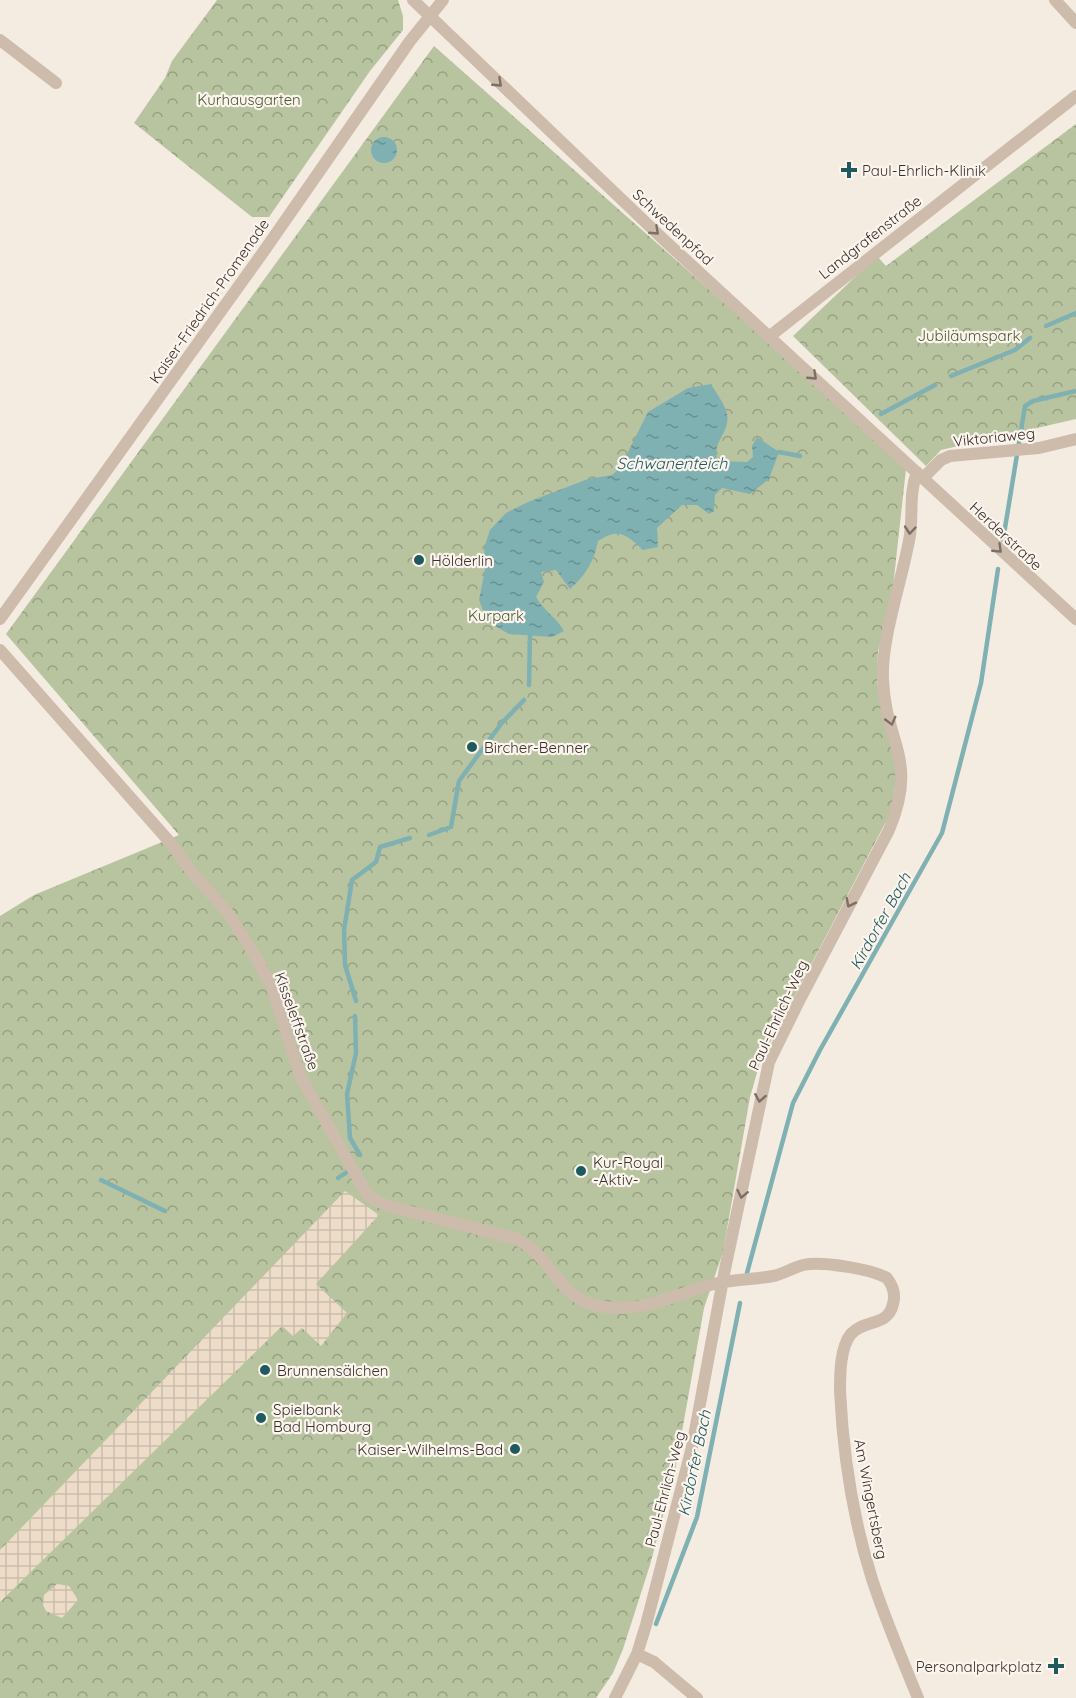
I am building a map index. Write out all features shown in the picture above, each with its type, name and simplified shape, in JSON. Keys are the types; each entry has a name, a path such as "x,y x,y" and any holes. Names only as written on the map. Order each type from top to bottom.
{"street":[{"name":"Schwedenpfad","path":"413,0 456,43 920,475"},
{"name":"Kaiser-Friedrich-Promenade","path":"0,618 429,16 443,0"},
{"path":"1055,0 1076,23"},
{"path":"0,40 56,83"},
{"name":"Landgrafenstraße","path":"770,336 1076,96"},
{"name":"Viktoriaweg","path":"920,475 950,456 1017,450 1076,440"},
{"name":"Herderstraße","path":"920,475 1076,620"},
{"name":"Paul-Ehrlich-Weg","path":"615,1698 637,1654 692,1447 769,1062 798,1001 889,830 900,802 902,765 889,718 883,664 910,532 911,488 920,475"},
{"name":"Kisseleffstraße","path":"0,650 168,840 194,875 228,913 255,955 272,988 300,1076 368,1196 388,1206 517,1239 534,1251 566,1288 590,1304 622,1309 645,1307 723,1283"},
{"name":"Am Wingertsberg","path":"723,1283 776,1276 796,1267 822,1264 885,1277 894,1289 891,1312 885,1318 851,1334 846,1345 840,1385 842,1430 848,1470 872,1578 918,1698"},
{"path":"637,1654 654,1662 697,1698"}],"green space":[{"name":"Kurhausgarten","path":"217,0 398,0 403,16 403,30 370,71 269,217 252,217 134,123 165,78 172,61"},
{"name":"Kurpark","path":"434,46 771,344 906,469 892,596 878,651 877,682 897,774 891,812 760,1062 750,1097 723,1252 704,1308 675,1471 650,1565 623,1649 613,1673 596,1698 0,1698 0,916 34,895 179,835 6,634"},
{"name":"Jubiläumspark","path":"1076,124 1076,419 941,450 926,466 793,336 877,256 886,266"}],"shaded area":[{"path":"345,1191 379,1215 316,1284 347,1313 321,1346 302,1328 293,1336 282,1326 0,1602 0,1550"},
{"path":"57,1584 69,1586 78,1600 62,1618 46,1611 43,1605 44,1595"}],"water":[{"path":"384,137 393,141 397,150 393,159 384,163 375,159 371,150 375,141"},
{"name":"Schwanenteich","path":"711,384 724,406 728,420 717,447 717,459 747,462 753,457 752,446 757,437 779,452 769,479 750,494 722,488 715,495 714,511 709,514 697,505 682,505 657,528 658,547 643,550 622,535 612,534 605,537 598,541 588,567 570,589 556,570 541,572 544,582 536,597 564,631 552,637 509,634 488,622 479,600 486,564 484,548 490,530 506,513 528,502 588,479 612,475 620,468 648,412 688,388"}],"waterway":[{"name":"Kirdorfer Bach","path":"1046,326 1076,313"},
{"name":"Kirdorfer Bach","path":"951,376 1015,350 1030,338"},
{"name":"Kirdorfer Bach","path":"881,414 935,385"},
{"name":"Kirdorfer Bach","path":"1003,540 1025,406 1033,401 1076,391"},
{"name":"Kirdorfer Bach","path":"779,452 800,456"},
{"name":"Kirdorfer Bach","path":"747,1273 793,1103 820,1050 942,833 981,683 998,569"},
{"path":"529,685 530,635"},
{"path":"429,835 451,827 459,781 501,724 524,700"},
{"path":"356,1001 345,965 344,930 352,880 376,862 380,847 410,838"},
{"path":"355,1016 356,1053 347,1094 350,1138 360,1155"},
{"path":"338,1178 347,1172"},
{"name":"Kirdorfer Bach","path":"101,1180 165,1211"},
{"name":"Kirdorfer Bach","path":"656,1624 697,1517 740,1303"}],"place":[{"name":"Paul-Ehrlich-Klinik","path":"849,170"},
{"name":"Hölderlin","path":"419,560"},
{"name":"Bircher-Benner","path":"472,747"},
{"name":"Kur-Royal -Aktiv-","path":"581,1171"},
{"name":"Brunnensälchen","path":"265,1370"},
{"name":"Spielbank Bad Homburg","path":"261,1418"},
{"name":"Kaiser-Wilhelms-Bad","path":"515,1449"},
{"name":"Personalparkplatz","path":"1056,1666"}]}
